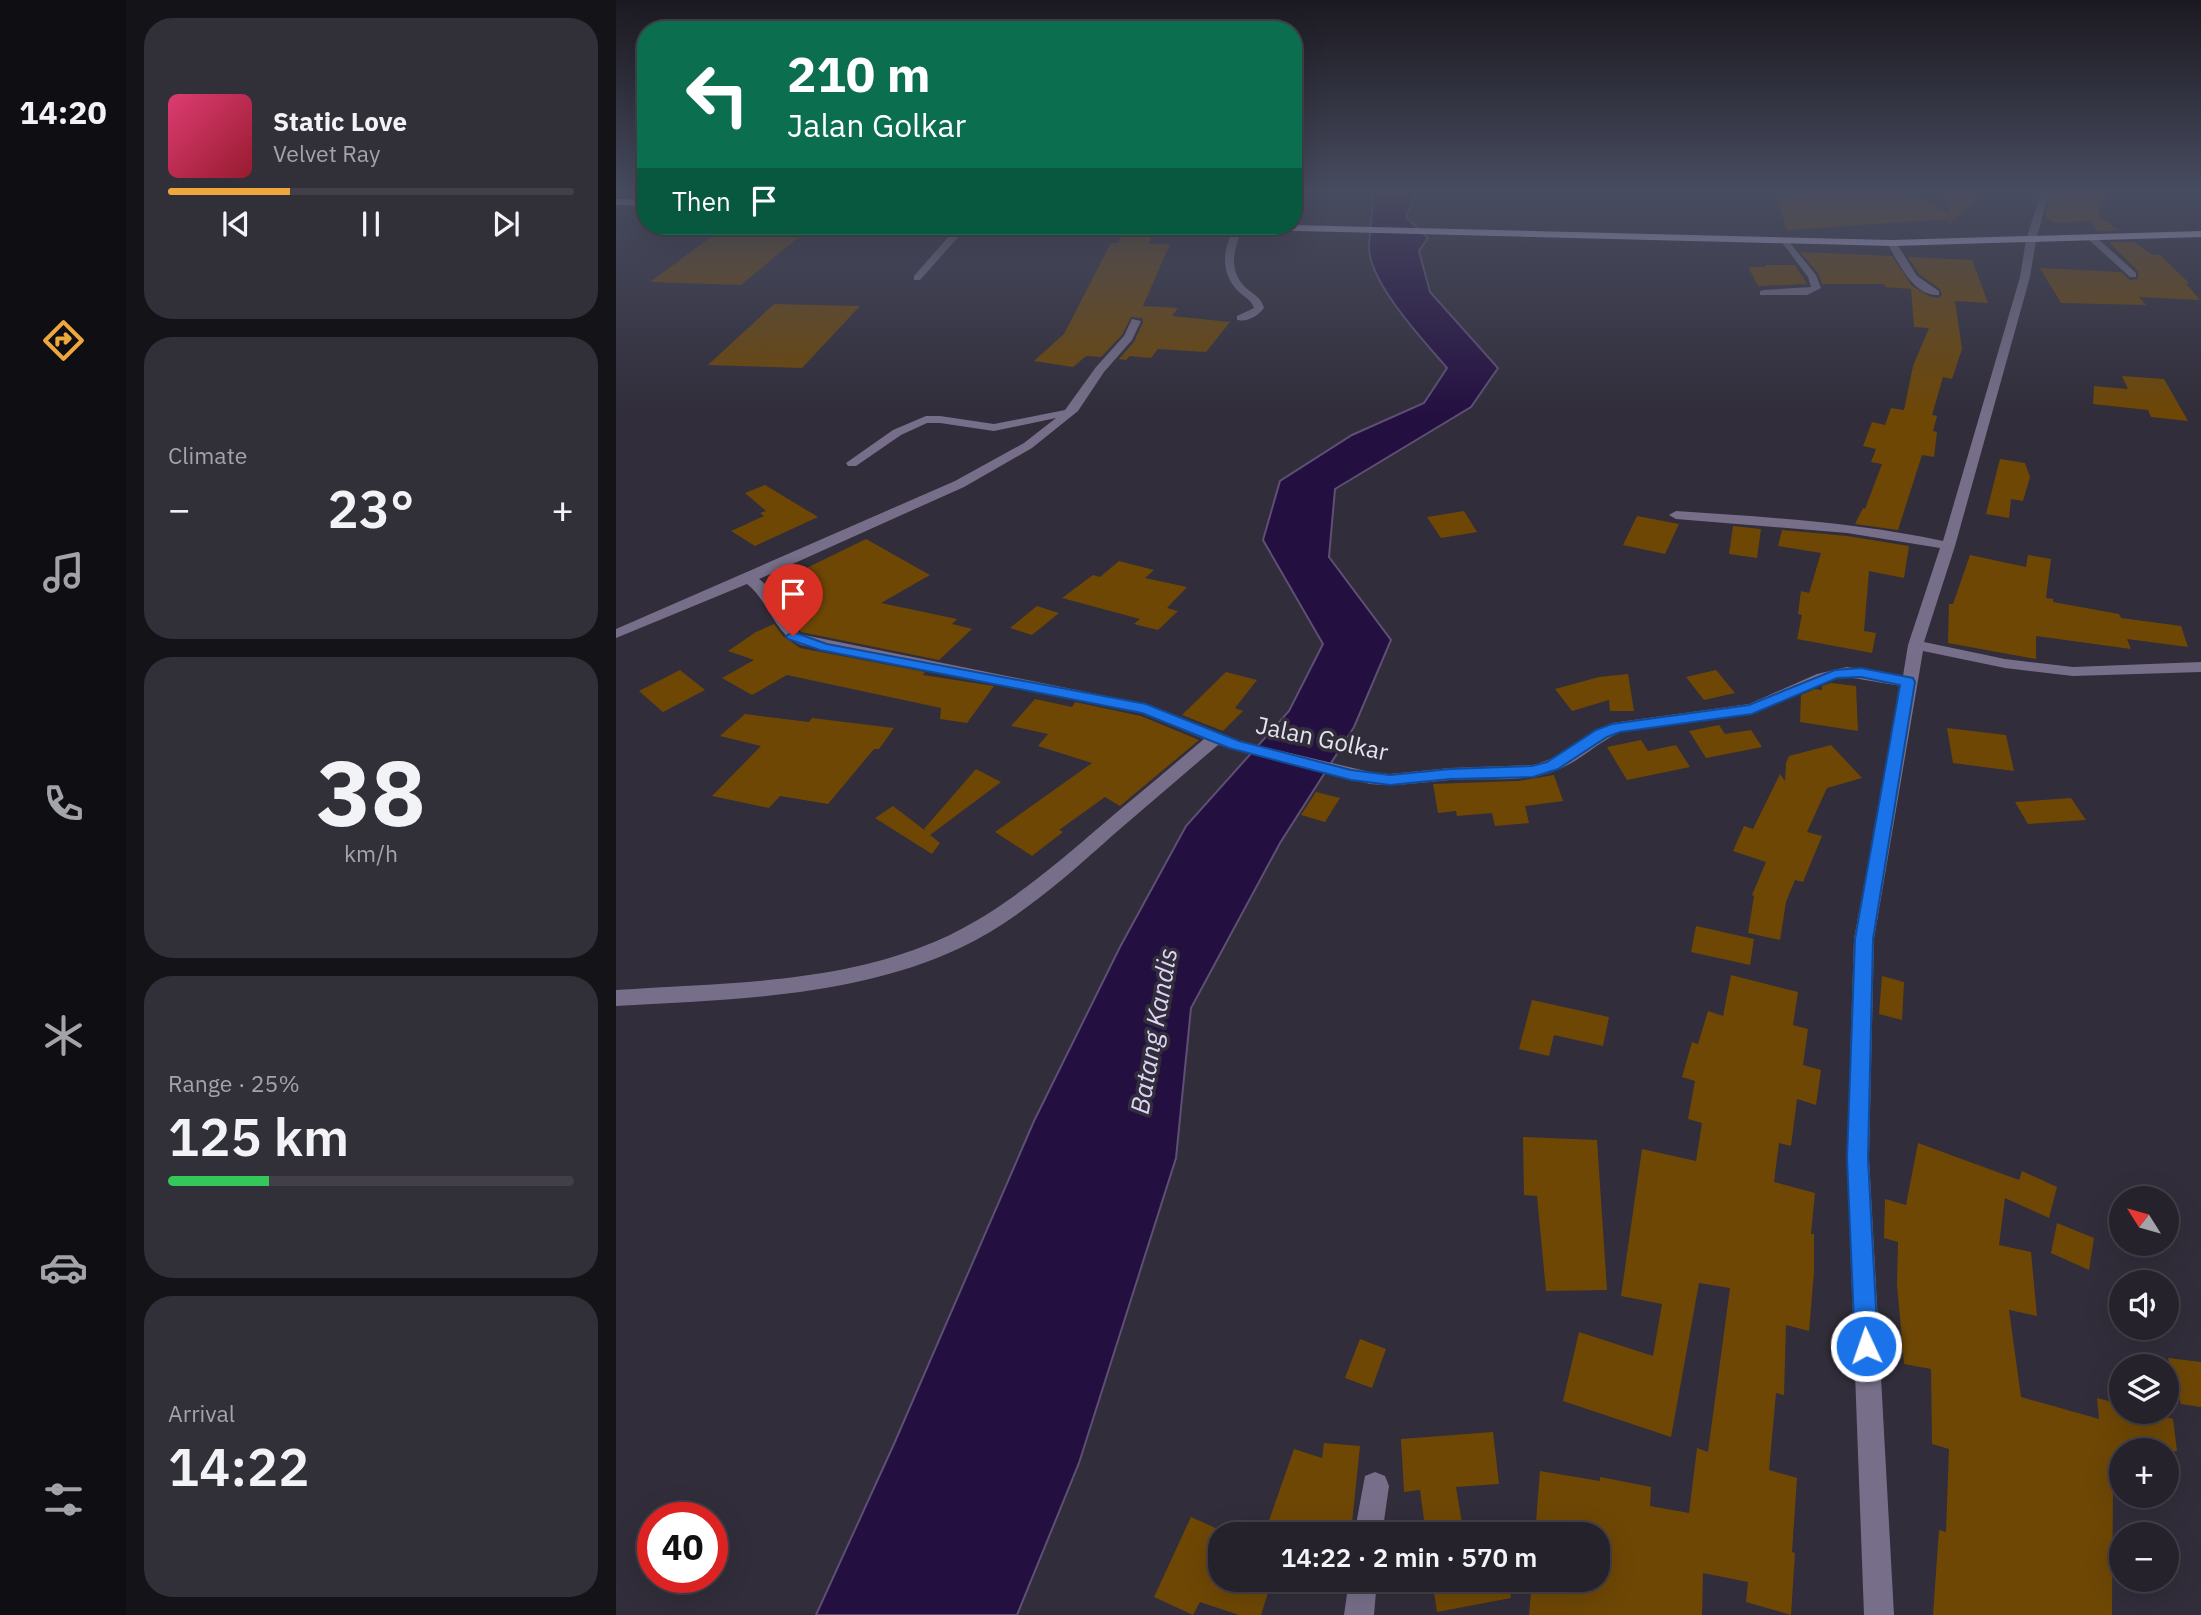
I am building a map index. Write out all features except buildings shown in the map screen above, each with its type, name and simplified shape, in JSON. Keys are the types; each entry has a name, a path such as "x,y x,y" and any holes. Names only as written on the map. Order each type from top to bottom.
{"street":[{"path":"917,278 929,264"},
{"path":"1227,264 1239,285 1254,298 1259,308 1255,313 1241,318"},
{"path":"1764,293 1807,292 1816,288 1813,277 1804,264"},
{"path":"1905,264 1913,278 1935,293"},
{"path":"1879,1615 1857,1158 1864,939 1916,645 1948,546 2027,264"},
{"path":"2121,264 2133,275"},
{"path":"616,634 943,492 1034,440 1068,414 1086,395 1103,365 1123,344 1136,321"},
{"path":"852,463 923,420 940,419 997,428 1068,414"},
{"path":"1676,515 1840,527 1904,536 1948,546"},
{"name":"Jalan Golkar","path":"748,578 764,590 793,636 806,642 1146,709 1234,745 1351,775 1390,780 1450,774 1533,771 1552,765 1601,734 1618,727 1752,709 1835,674 1861,672 1908,682"},
{"path":"1916,645 1995,662 2057,670 2097,672 2201,667"},
{"path":"616,998 751,989 838,976 931,952 991,922 1030,896 1215,738"},
{"path":"1370,1522 1374,1486"},
{"path":"1359,1615 1362,1592"}],"water":[{"name":"Batang Kandis","path":"1373,264 1423,264 1430,292 1498,368 1471,407 1335,489 1329,557 1391,640 1354,727 1280,843 1191,1008 1176,1158 1079,1463 1017,1615 816,1615 894,1444 1034,1121 1120,947 1186,826 1289,711 1323,644 1263,540 1280,481 1352,435 1424,403 1447,368 1412,328 1378,278"}],"route":[{"path":"793,636 824,647 1049,688 1146,709 1234,745 1351,775 1390,780 1450,774 1533,771 1552,765 1601,734 1618,727 1736,713 1752,709 1835,674 1861,672 1908,682 1864,939 1857,1158 1866,1346"}]}
